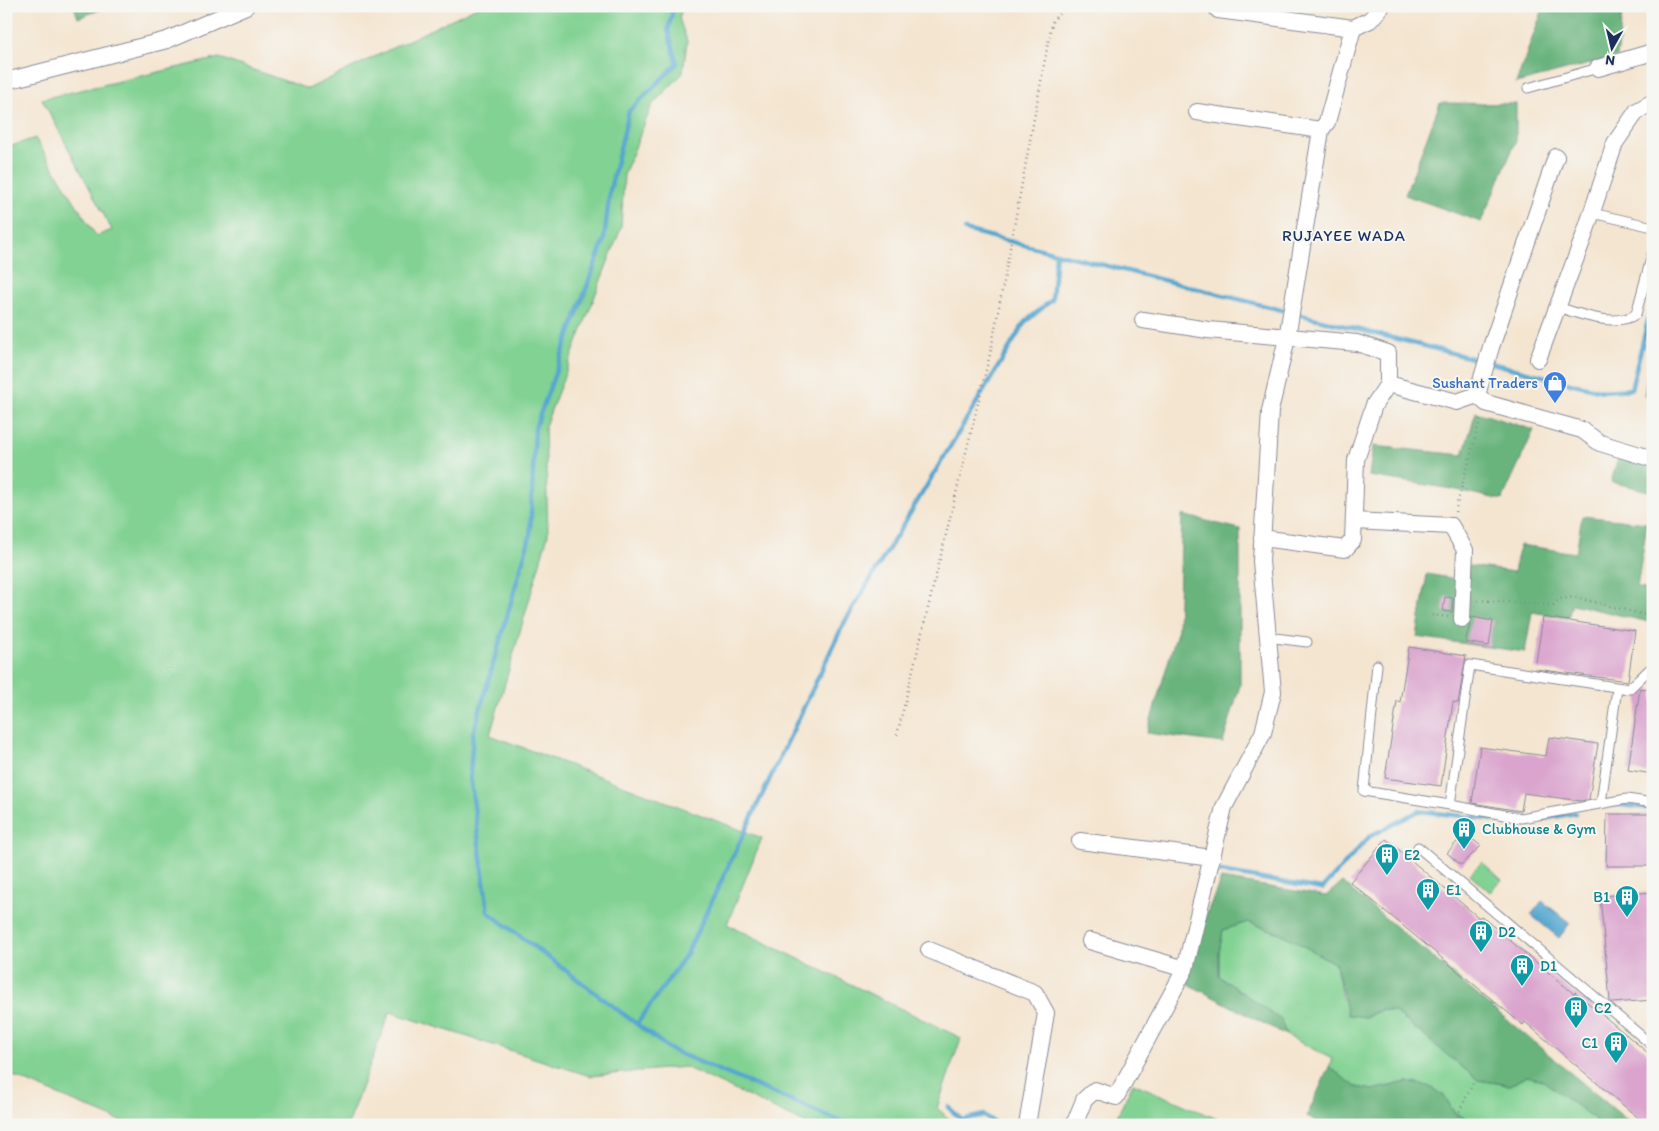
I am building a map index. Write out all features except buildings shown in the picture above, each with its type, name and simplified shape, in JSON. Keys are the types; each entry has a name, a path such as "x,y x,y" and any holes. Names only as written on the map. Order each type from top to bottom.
{"street":[{"path":"6,81 167,40 246,6"},
{"path":"1218,10 1353,28 1370,20 1382,6"},
{"path":"1074,1125 1084,1100 1095,1090 1116,1096 1185,968 1224,807 1263,733 1273,692 1261,561 1270,411 1287,338 1320,130 1326,122 1353,28"},
{"path":"1598,68 1653,52"},
{"path":"1538,359 1592,213 1615,143 1637,111 1653,102"},
{"path":"1197,112 1320,130"},
{"path":"1481,399 1491,347 1556,157"},
{"path":"1142,320 1208,330 1357,343 1388,353 1388,384 1374,405 1356,460 1353,540 1345,549 1262,538"},
{"path":"1388,384 1457,402 1481,399 1582,430 1600,443 1653,459"},
{"path":"1354,521 1451,526 1465,550 1462,620"},
{"path":"1080,841 1212,858"},
{"path":"1090,941 1185,968"},
{"path":"929,950 1035,993 1046,1013 1027,1125"}],"lane":[{"path":"1528,88 1598,68"},
{"path":"1592,213 1653,227"},
{"path":"1558,307 1605,318 1630,319 1636,314 1653,251"},
{"path":"1267,637 1307,642"},
{"path":"1450,805 1470,664 1629,689 1653,666"},
{"path":"1377,665 1364,791 1521,818 1627,800 1653,803"},
{"path":"1601,803 1617,688"},
{"path":"1418,847 1653,1046"}],"path":[{"path":"897,735 991,350 1052,22 1065,6"},
{"path":"1451,526 1481,399"},
{"path":"1464,600 1508,600 1553,605 1560,599 1574,597 1653,617"},
{"path":"1453,1125 1473,1083"}],"green space":[{"path":"74,6 110,6 78,18"},
{"path":"479,6 683,6 679,18 687,41 683,73 652,105 624,175 621,228 545,426 548,535 490,735 762,838 727,924 961,1038 937,1108 956,1125 809,1125 685,1067 590,1076 390,1012 347,1125 130,1125 6,1073 6,148 35,138 96,236 112,230 42,99 219,58 308,89"},
{"path":"1544,6 1623,6 1617,57 1516,83"},
{"path":"1440,103 1516,104 1516,141 1481,222 1405,195"},
{"path":"1653,335 1653,397 1644,395"},
{"path":"1476,412 1534,430 1502,500 1452,489 1369,476 1373,446 1463,455"},
{"path":"1619,455 1653,465 1653,492 1611,482"},
{"path":"1182,515 1240,529 1240,685 1223,743 1147,733 1178,629"},
{"path":"1582,516 1647,523 1637,588 1653,590 1653,623 1572,604 1568,618 1532,612 1525,652 1417,637 1427,574 1461,580 1463,565 1514,572 1520,545 1576,553"},
{"path":"1482,862 1502,880 1490,892 1470,874"},
{"path":"1221,879 1326,896 1342,882 1633,1125 1596,1125 1596,1120 1542,1080 1527,1076 1510,1085 1478,1080 1395,1012 1381,1010 1365,1017 1348,1015 1336,964 1282,934 1248,922 1223,930 1219,953 1219,976 1281,1020 1286,1035 1190,985 1181,976"},
{"path":"1248,922 1282,934 1336,964 1342,998 1365,1017 1381,1010 1395,1012 1478,1080 1510,1085 1527,1076 1542,1080 1596,1120 1596,1125 1475,1125 1453,1111 1444,1095 1407,1082 1373,1090 1356,1087 1329,1067 1332,1059 1286,1035 1281,1020 1219,976 1219,953 1223,930"},
{"path":"1329,1067 1356,1087 1373,1090 1407,1082 1428,1086 1444,1095 1453,1111 1475,1125 1323,1125 1307,1116"},
{"path":"1133,1083 1231,1125 1113,1125"}],"water":[{"path":"1542,901 1570,923 1559,938 1531,915"}],"waterway":[{"path":"674,6 668,30 677,64 629,111 610,190 604,240 535,428 530,536 473,734 470,775 488,912 671,1050 849,1125"},
{"path":"965,230 1602,391 1631,389 1653,301"},
{"path":"637,1024 686,955 843,625 1025,322 1052,300 1056,253"},
{"path":"1614,804 1653,809"},
{"path":"1221,872 1322,889 1370,836 1419,811 1522,823 1575,813"},
{"path":"948,1107 962,1120 984,1115 997,1125"}],"place":[{"name":"Sushant Traders","path":"1555,404"},
{"name":"Clubhouse & Gym","path":"1464,850"},
{"name":"E2","path":"1387,876"},
{"name":"E1","path":"1428,911"},
{"name":"B1","path":"1627,918"},
{"name":"D2","path":"1481,953"},
{"name":"D1","path":"1522,987"},
{"name":"C2","path":"1576,1029"},
{"name":"C1","path":"1616,1064"}],"district":[{"name":"RUJAYEE WADA","path":"1344,235"}]}
